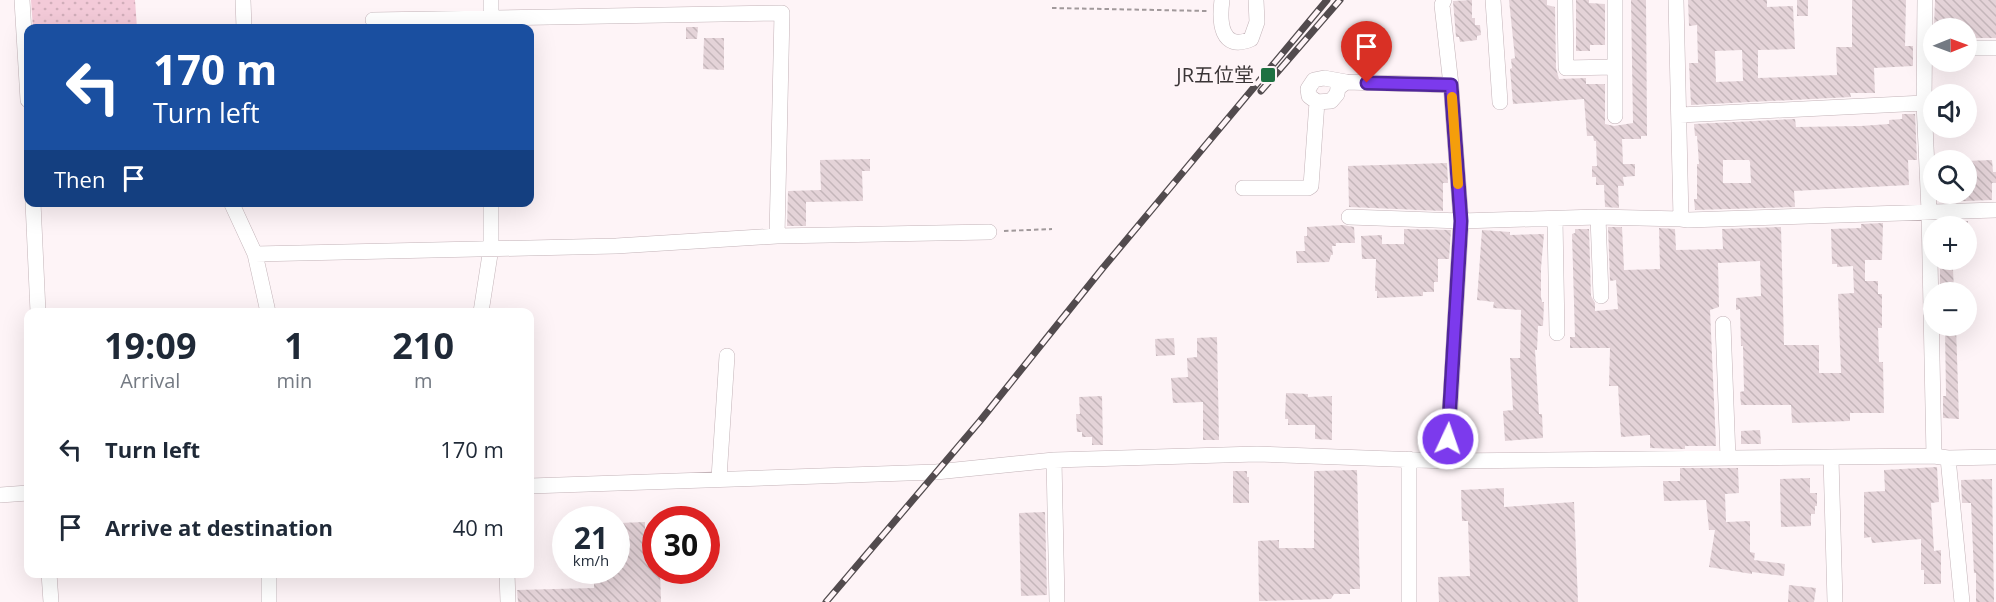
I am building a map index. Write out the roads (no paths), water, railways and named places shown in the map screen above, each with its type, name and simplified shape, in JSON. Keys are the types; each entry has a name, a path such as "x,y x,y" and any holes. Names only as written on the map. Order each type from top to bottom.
{"street":[{"path":"22,0 24,33"},
{"path":"243,0 244,24"},
{"path":"491,0 491,23"},
{"path":"1222,0 1221,26 1225,35 1230,40 1242,43 1251,39 1255,32 1256,0"},
{"path":"1444,0 1442,5 1451,85 1461,221 1447,461"},
{"path":"1493,0 1500,102"},
{"path":"1565,0 1566,68 1614,67"},
{"path":"1615,0 1615,116"},
{"path":"1676,0 1681,219"},
{"path":"1925,0 1926,18"},
{"path":"373,20 491,23 719,7 782,13 777,236"},
{"path":"1977,48 1996,48"},
{"path":"1346,82 1338,88 1337,94 1331,101 1317,102 1309,96 1308,89 1314,80 1329,78 1346,82 1451,85"},
{"path":"1243,188 1308,188 1311,186 1317,102"},
{"path":"1680,115 1923,103"},
{"path":"1926,138 1941,457 1962,602"},
{"path":"33,207 38,308"},
{"path":"233,207 255,254 267,308"},
{"path":"482,308 490,248 491,207"},
{"path":"1349,217 1461,221 1598,217 1688,220 1996,210"},
{"path":"1598,217 1601,296"},
{"path":"1555,219 1557,333"},
{"path":"255,254 616,246 777,236 988,232"},
{"path":"1723,324 1728,458"},
{"path":"719,478 727,357"},
{"path":"534,486 936,472 1054,460 1257,454 1447,461 1996,457"},
{"path":"1831,458 1835,602"},
{"path":"1409,459 1409,602"},
{"path":"1054,460 1057,602"},
{"path":"0,495 24,493"},
{"path":"49,578 51,602"},
{"path":"269,578 269,602"},
{"path":"507,578 508,602"}],"railway":[{"path":"826,602 980,421 1102,269 1327,0"},
{"path":"1261,91 1340,0"}],"place":[{"name":"JR五位堂","path":"1268,75"}]}
